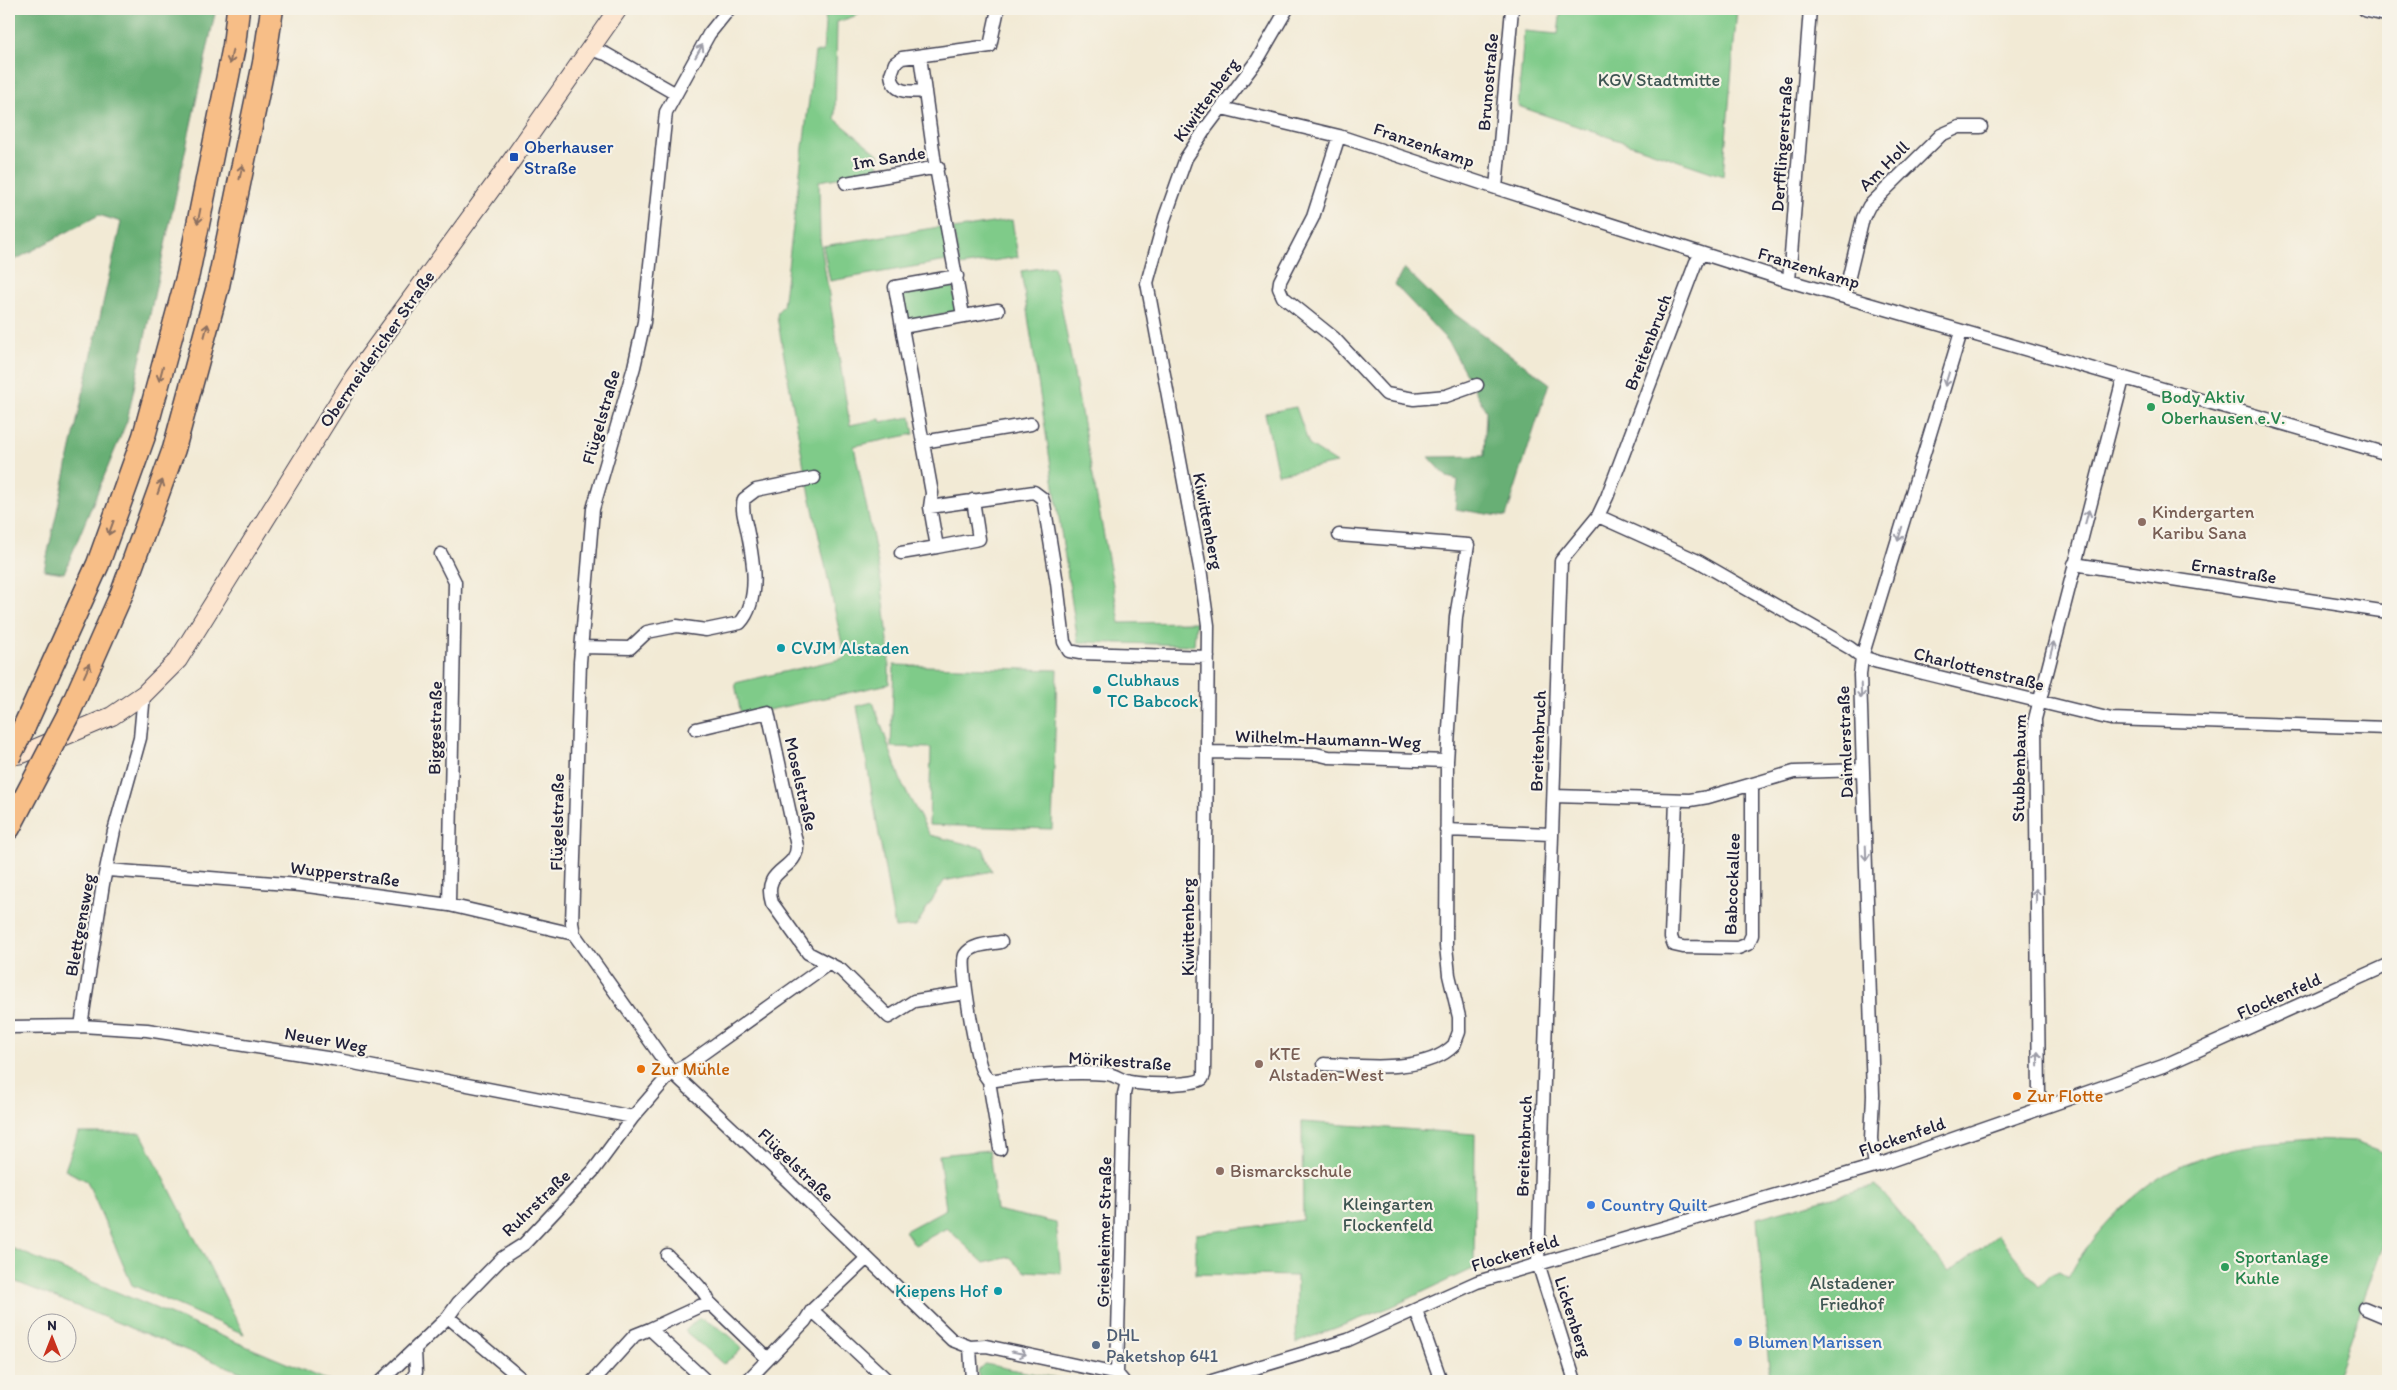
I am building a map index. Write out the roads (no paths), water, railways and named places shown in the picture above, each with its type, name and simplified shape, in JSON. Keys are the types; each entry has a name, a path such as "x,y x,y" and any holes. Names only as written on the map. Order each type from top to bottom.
{"highway":[{"path":"9,757 98,564 144,436 188,274 234,46 238,9"},
{"path":"9,828 68,715 122,593 174,448 218,286 264,63 272,9"}],"main road":[{"name":"Obermeidericher Straße","path":"9,757 22,754 112,716 144,694 178,660 354,377 500,177 618,9"}],"street":[{"name":"Flügelstraße","path":"729,9 709,34 668,108 665,118 642,330 594,509 582,647 576,772 574,934 672,1072 945,1335 970,1347 986,1346 1120,1378"},
{"path":"925,91 903,92 897,88 891,79 892,70 898,60 990,46 998,9"},
{"name":"Kiwittenberg","path":"1202,1079 1204,1070 1208,657 1206,603 1147,283 1165,217 1186,158 1263,52 1287,9"},
{"name":"Brunostraße","path":"1496,188 1512,9"},
{"name":"Derfflingerstraße","path":"1789,281 1810,9"},
{"path":"2366,9 2388,14"},
{"path":"589,49 606,54 676,94"},
{"name":"Im Sande","path":"920,56 934,157 938,168 963,315"},
{"name":"Franzenkamp","path":"1222,108 1339,136 1789,281 1960,332 2388,454"},
{"name":"Am Holl","path":"1844,297 1863,218 1869,206 1941,135 1959,127 1981,127"},
{"path":"1339,136 1313,217 1280,281 1280,293 1287,301 1334,338 1386,394 1414,400 1446,396 1477,385"},
{"name":"Im Sande","path":"846,183 938,168"},
{"name":"Breitenbruch","path":"1538,1263 1561,561 1598,516 1607,497 1696,262 1702,254"},
{"path":"937,547 930,507 932,493 895,287 957,276"},
{"path":"902,327 998,310"},
{"name":"Daimlerstraße","path":"1875,1166 1871,1139 1873,1094 1860,674 1862,657 1960,332"},
{"name":"Stubbenbaum","path":"2041,1107 2039,1096 2035,727 2038,701 2123,379"},
{"path":"923,442 1031,424"},
{"path":"582,647 630,648 647,632 677,626 706,630 740,622 750,610 754,589 747,531 742,510 744,499 756,490 814,478"},
{"path":"930,507 1028,491 1034,492 1042,498 1057,583 1064,642 1070,651 1080,653 1208,657"},
{"path":"901,553 980,539 973,500"},
{"name":"Charlottenstraße","path":"1598,516 1698,561 1862,657 2111,719 2388,728"},
{"path":"1324,1064 1389,1068 1436,1057 1451,1048 1458,1039 1459,1017 1447,957 1447,761 1456,617 1468,545 1339,535"},
{"name":"Biggestraße","path":"441,554 455,582 449,905"},
{"name":"Ernastraße","path":"2074,564 2388,612"},
{"name":"Blettgensweg","path":"81,1026 103,884 108,870 114,831 140,738 144,694"},
{"name":"Moselstraße","path":"696,729 768,712 797,846 797,851 792,861 777,872 772,882 770,897 772,903 808,953 841,970 889,1017 914,1001 966,993"},
{"name":"Wilhelm-Haumann-Weg","path":"1207,752 1316,754 1329,757 1447,761"},
{"path":"1554,796 1700,799 1802,771 1864,770"},
{"name":"Babcockallee","path":"1676,800 1671,937 1674,945 1683,947 1738,948 1748,944 1752,935 1752,784"},
{"path":"1446,830 1551,834"},
{"name":"Wupperstraße","path":"108,870 300,885 449,905 574,934"},
{"path":"1000,1149 989,1081 981,1069 966,993 963,962 967,953 977,946 1001,942"},
{"path":"672,1072 688,1064 828,964"},
{"name":"Flockenfeld","path":"1212,1381 1348,1340 1477,1282 1875,1166 2185,1057 2388,965"},
{"name":"Neuer Weg","path":"9,1027 81,1026 147,1030 306,1054 633,1117"},
{"name":"Ruhrstraße","path":"382,1381 448,1317 458,1303 502,1258 524,1244 593,1171 633,1117 672,1072"},
{"name":"Mörikestraße","path":"989,1081 1035,1074 1110,1074 1127,1081 1191,1082 1202,1079"},
{"name":"Griesheimer Straße","path":"1120,1378 1124,1094 1127,1081"},
{"path":"667,1256 702,1290 709,1303"},
{"path":"747,1381 805,1321 812,1310 867,1258"},
{"name":"Lickenberg","path":"1538,1263 1575,1381"},
{"path":"593,1381 635,1335 709,1303 716,1306 768,1359"},
{"path":"2364,1308 2388,1318"},
{"path":"812,1310 888,1381"},
{"path":"1416,1310 1441,1381"},
{"path":"448,1317 524,1381"},
{"path":"650,1329 706,1381"},
{"path":"970,1347 972,1381"},
{"path":"411,1381 416,1372 415,1350"}],"place":[{"name":"Oberhauser Straße","path":"514,157"},
{"name":"Body Aktiv Oberhausen e.V.","path":"2151,407"},
{"name":"Kindergarten Karibu Sana","path":"2142,522"},
{"name":"CVJM Alstaden","path":"781,648"},
{"name":"Clubhaus TC Babcock","path":"1097,690"},
{"name":"KTE Alstaden-West","path":"1259,1064"},
{"name":"Zur Mühle","path":"641,1069"},
{"name":"Zur Flotte","path":"2017,1096"},
{"name":"Bismarckschule","path":"1220,1171"},
{"name":"Country Quilt","path":"1591,1205"},
{"name":"Sportanlage Kuhle","path":"2225,1267"},
{"name":"Kiepens Hof","path":"998,1291"},
{"name":"Blumen Marissen","path":"1738,1342"},
{"name":"DHL Paketshop 641","path":"1096,1345"}],"park label":[{"name":"KGV Stadtmitte","path":"1659,80"},
{"name":"Kleingarten Flockenfeld","path":"1388,1214"},
{"name":"Alstadener Friedhof","path":"1852,1294"}]}
